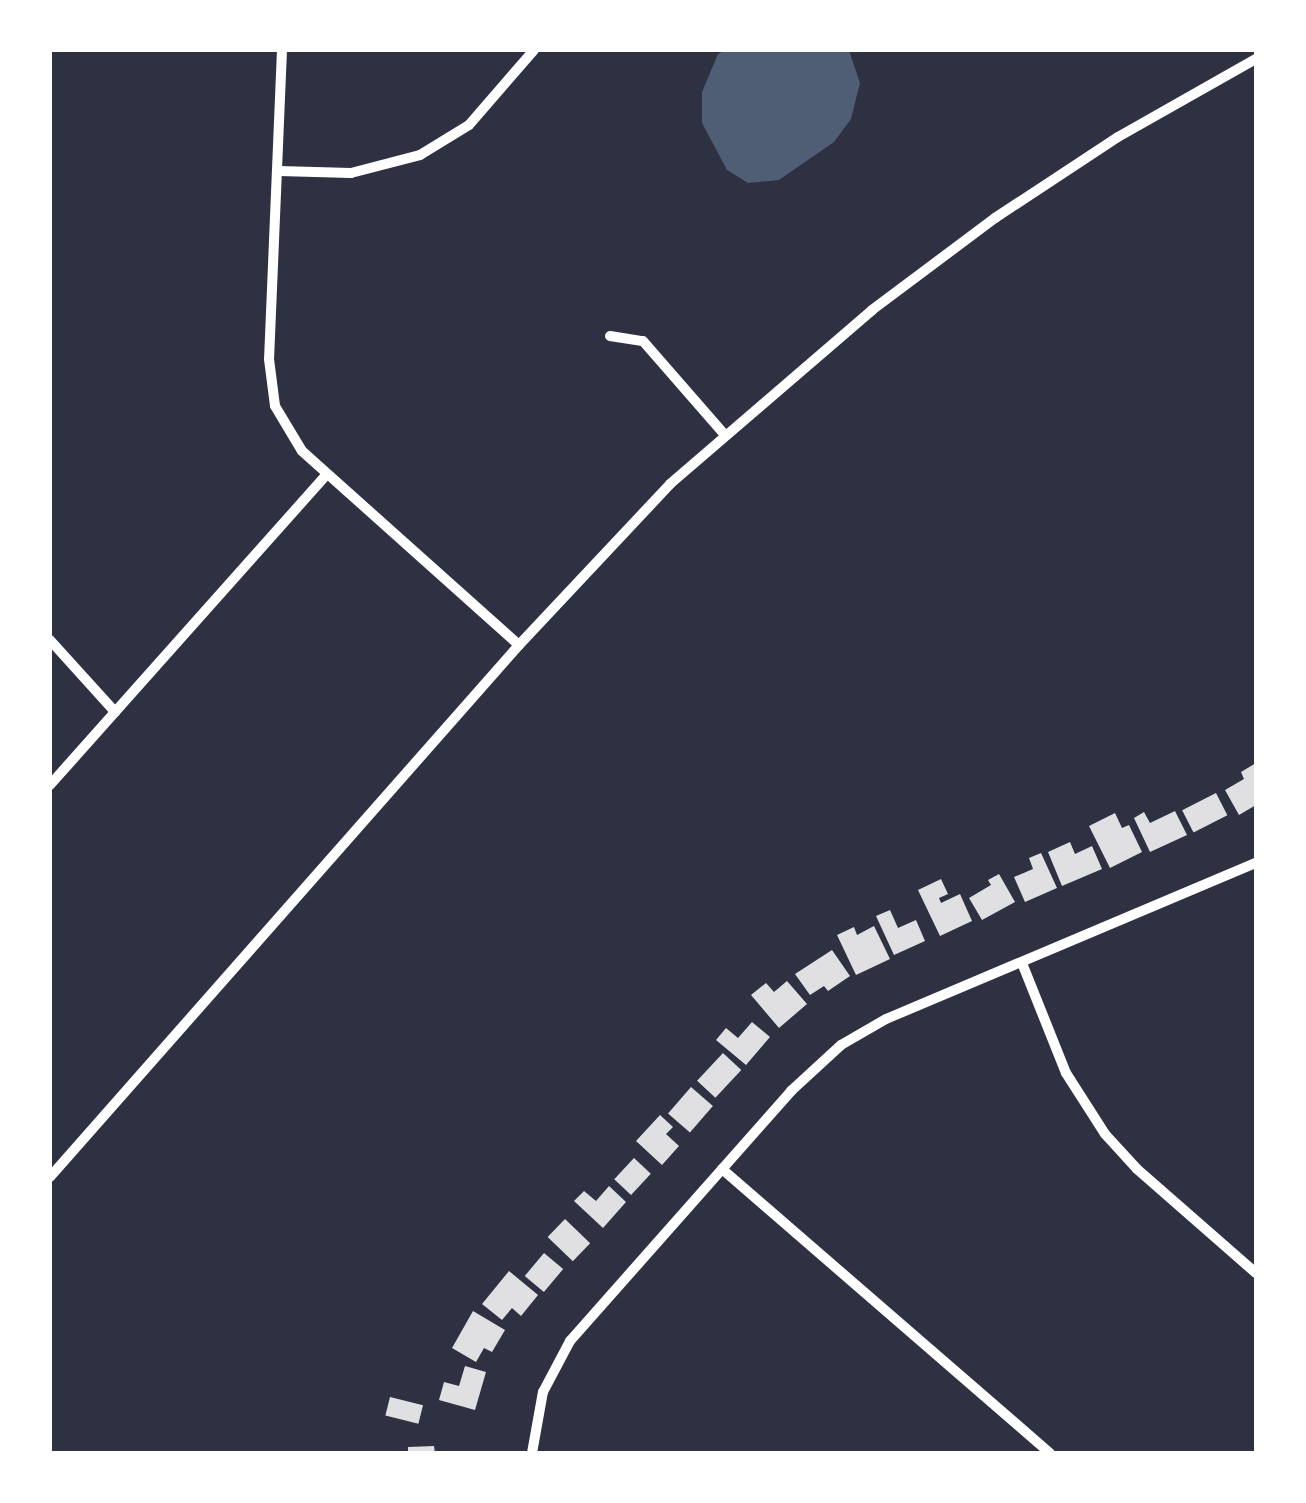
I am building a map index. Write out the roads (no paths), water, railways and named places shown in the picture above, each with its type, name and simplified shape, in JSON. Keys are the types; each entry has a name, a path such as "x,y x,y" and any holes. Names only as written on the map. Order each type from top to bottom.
{"street":[{"path":"282,50 270,385 286,430 327,474 519,645"},
{"path":"279,171 351,173 420,155 469,126 534,50"},
{"path":"50,1178 519,645 657,498 724,434 872,310 995,218 1118,137 1256,58"},
{"path":"610,336 643,341 724,434"},
{"path":"50,785 327,474"},
{"path":"50,640 115,712"},
{"path":"532,1453 543,1392 570,1341 792,1091 842,1045 886,1019 1256,863"},
{"path":"1022,962 1066,1073 1105,1134 1137,1169 1256,1273"},
{"path":"722,1170 1050,1453"}],"water":[{"path":"726,50 849,50 860,83 851,119 834,142 779,180 748,183 727,170 702,123 702,92 718,54"}]}
